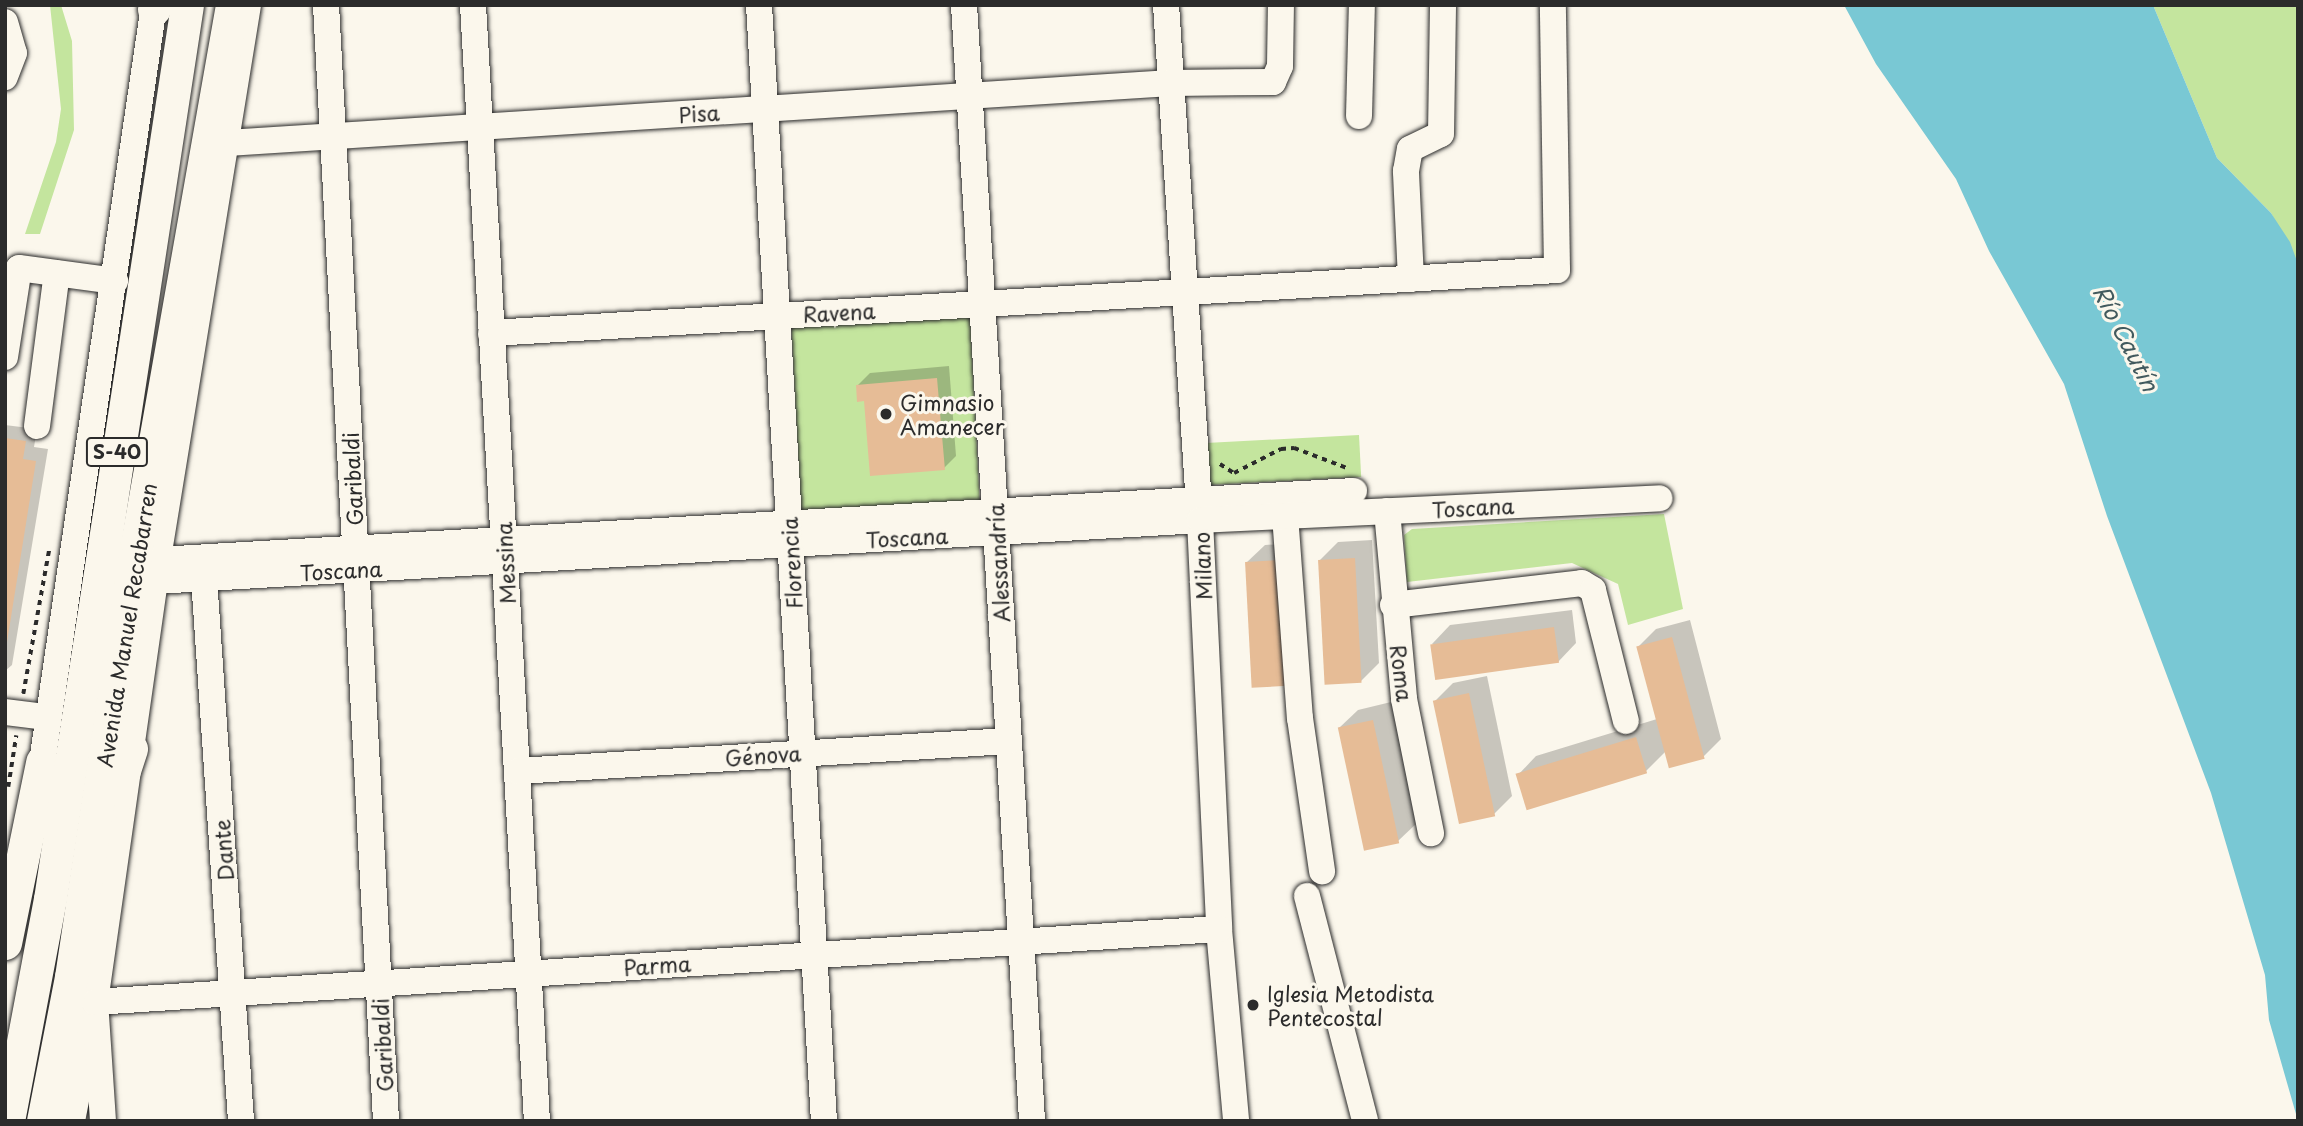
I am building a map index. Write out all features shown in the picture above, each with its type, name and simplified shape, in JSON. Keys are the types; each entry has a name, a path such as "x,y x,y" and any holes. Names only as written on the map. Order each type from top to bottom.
{"main road":[{"name":"Avenida Manuel Recabarren","path":"8,1121 10,1080 50,899 187,5"},
{"name":"Avenida Manuel Recabarren","path":"43,1121 84,890 137,543 232,5"},
{"path":"84,890 131,749"},
{"path":"42,762 50,899"},
{"path":"5,943 42,762"},
{"path":"10,1080 31,1121"}],"street":[{"name":"Avenida Manuel Recabarren","path":"72,1121 95,1002 157,571 248,5"},
{"name":"Garibaldi","path":"326,5 386,1121"},
{"name":"Messina","path":"473,5 537,1121"},
{"name":"Florencia","path":"759,5 824,1121"},
{"name":"Alessandría","path":"964,5 1032,1121"},
{"name":"Milano","path":"1166,5 1200,510 1219,929 1233,1076 1255,1121"},
{"name":"Pisa","path":"227,144 1171,83 1273,82 1280,66 1281,5"},
{"path":"1359,116 1362,5"},
{"path":"1411,279 1406,171 1410,149 1441,134 1443,5"},
{"name":"Ravena","path":"491,333 1187,294 1556,270 1553,5"},
{"path":"42,762 46,717 115,281 149,6"},
{"path":"5,22 10,65"},
{"path":"5,357 12,272 57,273 115,281"},
{"path":"37,426 57,273"},
{"name":"Toscana","path":"157,571 1200,510 1353,484"},
{"name":"Toscana","path":"1200,510 1285,516 1659,498"},
{"name":"Roma","path":"1387,511 1393,606 1415,766 1432,833"},
{"path":"1285,516 1300,718 1322,872"},
{"name":"Toscana","path":"157,571 204,578 356,559"},
{"name":"Dante","path":"204,578 241,1121"},
{"path":"1393,606 1582,583 1593,590 1626,721"},
{"path":"5,712 46,717"},
{"name":"Génova","path":"518,771 1009,741"},
{"path":"1307,895 1365,1121"},
{"name":"Parma","path":"95,1002 1219,929"},
{"path":"95,1002 103,1121"},
{"path":"1233,1076 1236,1121"}],"path":[{"path":"1197,464 1217,463 1234,474 1281,449 1294,448 1351,470 1353,484"}],"green space":[{"path":"50,5 61,5 72,41 74,130 40,234 25,234 56,142 61,109"},
{"path":"2153,5 2298,5 2298,264 2271,213 2217,158"},
{"name":"Gimnasio Amanecer","path":"970,316 980,502 801,511 791,325"},
{"path":"1359,435 1361,477 1203,485 1201,443"},
{"path":"1664,514 1683,609 1628,625 1618,584 1572,563 1407,582 1404,535 1412,529"}],"water":[{"name":"Río Cautín","path":"1844,5 2153,5 2217,158 2271,213 2290,242 2298,264 2298,1121 2269,1020 2265,975 2211,793 2107,516 2064,384 1989,251 1956,179 1876,64"}],"building":[{"path":"937,378 945,470 870,476 864,401 857,402 856,385"},
{"path":"5,438 26,441 23,459 36,461 7,642"},
{"path":"1355,558 1362,683 1325,685 1318,560"},
{"path":"1281,560 1288,686 1252,688 1245,562"},
{"path":"1554,627 1559,663 1435,680 1430,644"},
{"path":"1672,637 1705,759 1669,768 1636,647"},
{"path":"1469,693 1495,816 1459,824 1433,701"},
{"path":"1373,720 1399,843 1364,851 1338,727"},
{"path":"1636,737 1647,773 1527,810 1516,774"}],"place":[{"name":"Gimnasio Amanecer","path":"886,414"},
{"name":"Iglesia Metodista Pentecostal","path":"1253,1005"}]}
